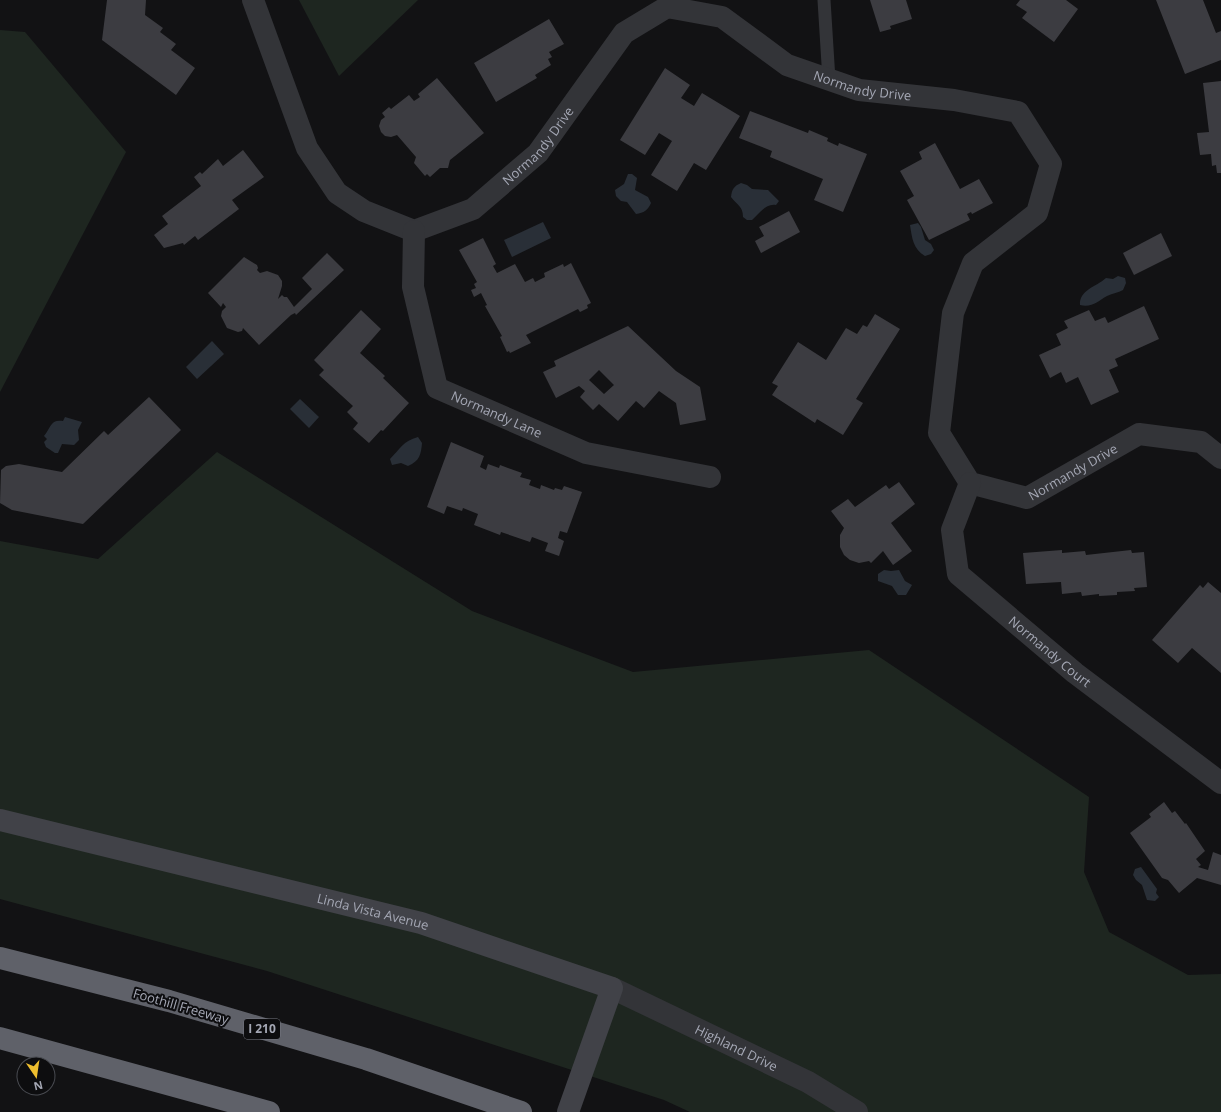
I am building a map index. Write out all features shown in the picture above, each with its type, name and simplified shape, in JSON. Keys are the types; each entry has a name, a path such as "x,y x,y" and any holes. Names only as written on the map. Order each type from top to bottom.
{"highway":[{"name":"Foothill Freeway","path":"0,958 200,1010 366,1059 521,1112"},
{"path":"0,1038 269,1112"}],"main road":[{"name":"Linda Vista Avenue","path":"0,820 421,923 612,988"},
{"path":"568,1112 612,988"}],"street":[{"path":"253,0 307,148 337,193 364,211 414,231"},
{"name":"Normandy Drive","path":"414,231 473,209 538,153 624,33 667,7 722,17 787,65 859,90 954,100 1018,112 1051,164 1037,213 973,263 953,313 939,433 970,483 1027,498 1139,434 1201,442 1221,458"},
{"name":"Normandy Lane","path":"414,231 413,287 437,388 586,453 710,477"},
{"name":"Normandy Court","path":"970,483 952,530 958,574 1075,673 1221,783"},
{"name":"Highland Drive","path":"612,988 808,1082 857,1112"}],"lane":[{"path":"824,0 829,80"}],"shaded area":[{"path":"299,0 418,0 339,76"},
{"path":"0,30 25,32 126,152 0,392"},
{"path":"628,174 632,174 637,178 635,190 648,197 651,203 649,208 641,213 636,214 627,202 621,201 616,196 615,190 624,184"},
{"path":"741,183 752,189 768,190 779,201 776,205 766,207 752,220 747,220 743,217 741,208 731,197 734,188"},
{"path":"543,222 551,238 512,257 504,240"},
{"path":"918,223 921,227 925,240 931,244 934,250 931,254 925,256 918,250 914,243 910,225"},
{"path":"1118,276 1125,278 1126,283 1123,290 1107,296 1091,305 1080,305 1080,300 1085,292 1106,278 1113,279"},
{"path":"212,341 224,354 197,379 186,367"},
{"path":"300,399 319,417 309,428 290,409"},
{"path":"65,417 82,422 78,430 79,440 74,445 62,444 58,453 55,453 46,447 44,442 47,439 44,436 53,423 56,421 63,421"},
{"path":"418,437 422,443 420,454 415,462 408,466 401,463 392,465 390,459 399,449 405,443"},
{"path":"217,452 472,611 633,672 869,650 1089,797 1084,872 1109,932 1188,975 1221,974 1221,1112 690,1112 664,1100 267,971 0,899 0,541 98,559"},
{"path":"884,570 899,570 905,581 912,585 906,595 898,595 892,586 878,581 878,574"},
{"path":"1141,867 1157,889 1156,893 1159,897 1155,901 1147,900 1142,885 1133,875 1135,869"}],"building":[{"path":"107,0 146,0 145,15 163,28 160,32 176,44 171,50 195,68 176,95 102,40"},
{"path":"870,0 906,0 912,19 890,26 891,29 880,32"},
{"path":"1020,0 1066,0 1078,9 1054,42 1022,18 1027,12 1016,5"},
{"path":"1156,0 1203,0 1216,33 1221,31 1221,60 1185,74"},
{"path":"549,19 564,44 549,52 552,57 548,59 551,65 535,75 537,78 496,102 474,63"},
{"path":"665,68 690,85 681,98 694,106 702,93 740,116 706,170 694,163 677,191 651,175 672,141 659,133 645,155 620,140"},
{"path":"437,78 484,133 450,160 448,168 440,168 430,177 427,174 425,176 414,163 416,157 397,135 391,137 385,136 381,132 379,126 381,120 385,117 382,113 389,107 391,109 409,95 414,101 420,97 418,94"},
{"path":"1221,81 1221,173 1217,173 1216,165 1212,166 1211,154 1200,155 1197,133 1209,132 1203,83"},
{"path":"750,111 808,133 809,130 828,138 827,141 838,146 839,143 867,154 843,212 814,200 823,179 770,157 772,151 739,138"},
{"path":"935,143 960,189 979,179 993,203 972,214 971,212 967,214 970,220 929,240 907,200 914,196 900,171 922,159 919,152"},
{"path":"243,150 264,177 232,200 239,209 198,240 195,236 184,245 183,243 164,248 154,235 168,224 162,216 201,186 194,177 200,172 202,174 218,159 223,166"},
{"path":"789,211 800,232 761,253 755,241 764,236 759,227"},
{"path":"1161,233 1172,256 1134,275 1123,253"},
{"path":"483,238 496,264 493,266 497,273 515,264 525,282 533,278 535,282 545,277 544,273 563,264 564,267 571,263 591,303 587,305 588,308 580,312 578,309 526,335 531,343 510,353 509,351 507,352 500,337 502,336 485,306 487,305 481,293 474,297 471,290 476,288 474,284 477,282 459,250"},
{"path":"327,253 344,270 296,315 295,313 291,315 259,345 243,328 242,331 238,332 227,328 221,316 222,311 226,307 223,303 221,307 208,293 244,257 257,265 257,270 260,273 267,271 278,275 282,281 282,286 278,299 282,295 287,297 294,307 312,289 302,278"},
{"path":"1144,306 1159,339 1115,359 1118,366 1109,370 1119,392 1091,405 1078,377 1066,383 1061,372 1050,378 1039,355 1061,345 1056,334 1068,328 1064,321 1089,310 1095,321 1105,317 1108,323"},
{"path":"361,310 381,329 360,353 385,376 383,378 409,403 383,431 381,430 369,443 353,429 358,423 347,412 353,406 319,375 324,370 314,360"},
{"path":"875,314 900,329 856,399 863,403 843,435 817,419 815,423 772,395 778,386 772,383 798,342 826,360 846,328 857,334 863,325 867,327"},
{"path":"628,326 676,371 700,387 706,420 680,425 676,403 659,391 644,408 636,401 618,421 599,404 593,410 580,397 585,391 579,386 556,398 543,372 556,366 554,361","holes":["599,370 614,385 604,394 589,380"]},
{"path":"149,397 181,430 83,524 12,510 0,503 1,470 6,466 19,464 62,472 104,431 108,435"},
{"path":"451,442 484,456 480,467 486,470 488,464 499,468 500,465 522,473 520,477 531,480 529,485 540,489 541,485 554,490 555,488 562,490 564,486 582,492 567,533 560,531 558,538 564,541 559,556 545,551 548,543 532,537 530,542 501,532 500,535 474,525 478,514 463,508 462,511 447,506 444,514 427,507"},
{"path":"899,482 915,504 891,523 912,551 893,565 883,551 871,563 869,561 859,563 850,560 844,555 840,547 840,535 844,528 831,511 848,499 855,507 886,485 889,489"},
{"path":"1062,550 1062,553 1085,551 1086,555 1131,550 1132,553 1144,552 1147,587 1134,588 1135,591 1117,592 1117,595 1099,596 1099,594 1082,596 1081,592 1062,594 1061,582 1026,584 1023,553"},
{"path":"1208,582 1221,593 1221,673 1192,648 1178,663 1152,640 1200,585 1203,588"},
{"path":"1164,802 1172,813 1175,811 1185,824 1186,823 1205,851 1196,859 1201,865 1198,867 1208,870 1213,852 1221,855 1221,885 1197,878 1179,893 1168,880 1162,878 1130,833 1151,817 1149,814"}]}
